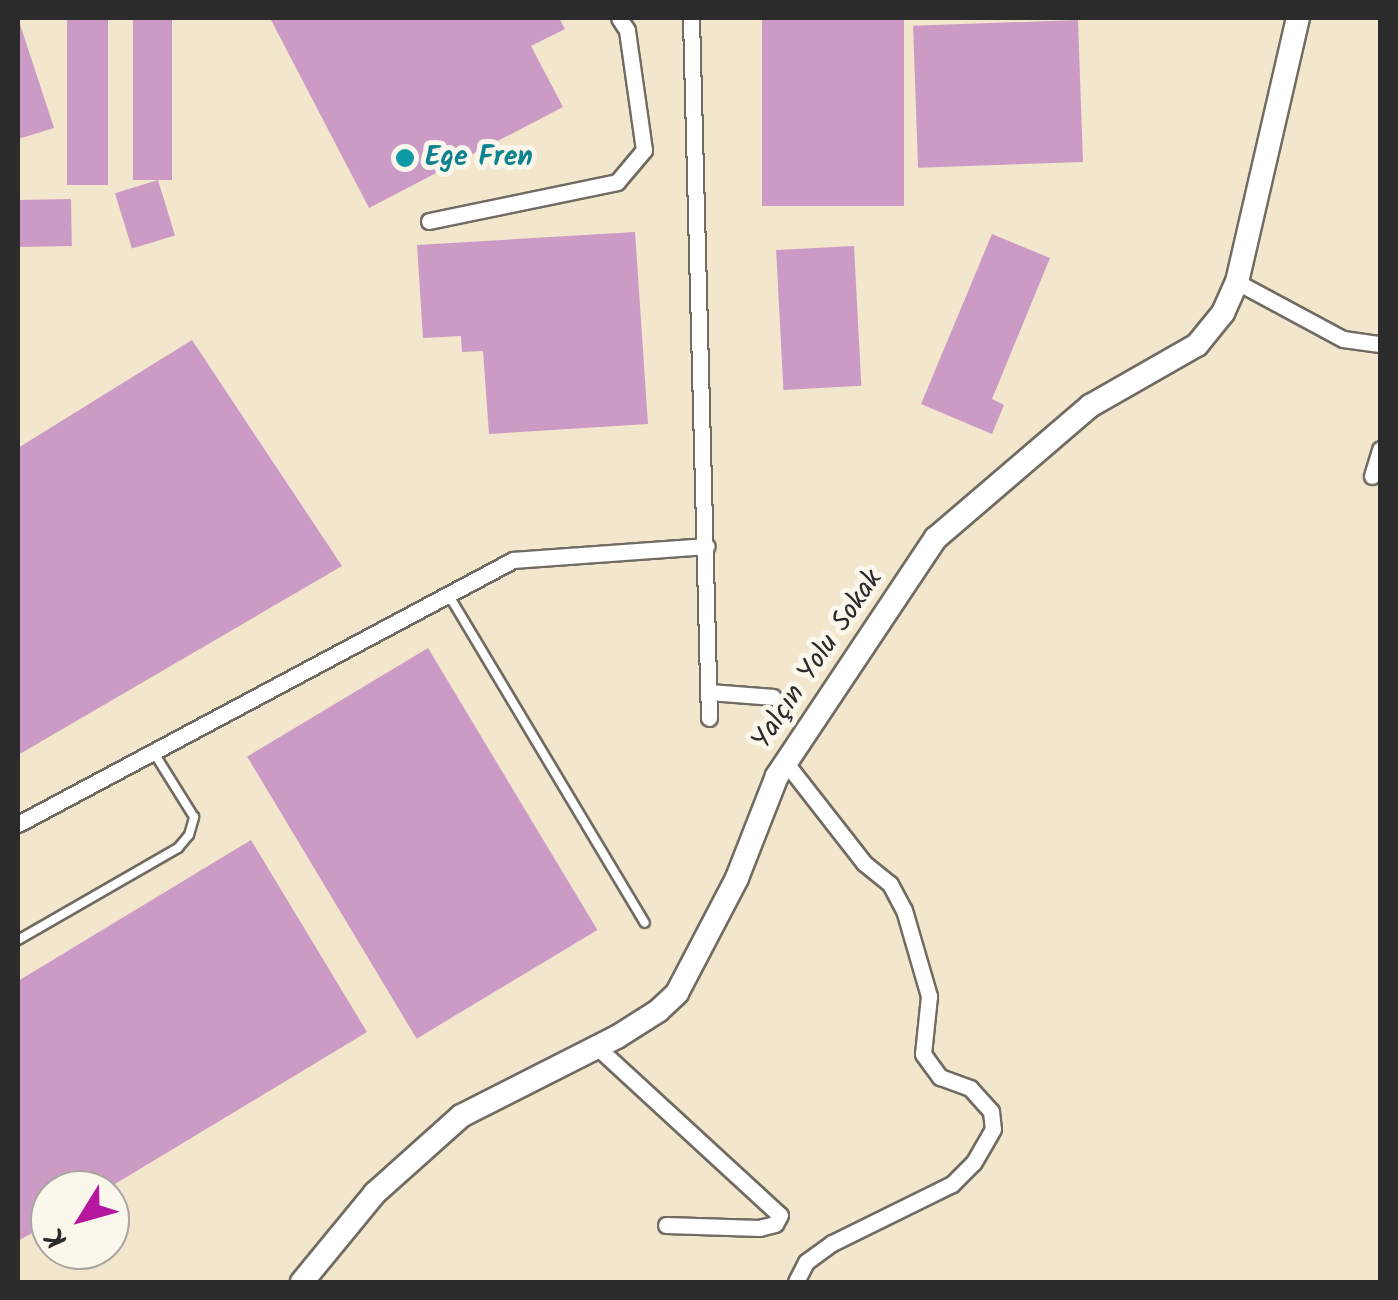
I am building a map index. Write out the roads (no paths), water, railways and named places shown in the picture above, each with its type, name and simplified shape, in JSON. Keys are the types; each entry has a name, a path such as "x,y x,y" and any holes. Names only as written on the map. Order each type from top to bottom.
{"street":[{"path":"429,221 617,182 644,150 626,30 619,18"},
{"path":"692,18 708,718"},
{"name":"Yalçın Yolu Sokak","path":"304,1282 376,1193 462,1116 658,1012 678,992 737,878 786,763 936,538 1090,406 1197,345 1223,313 1237,282 1298,18"},
{"path":"1237,282 1342,339 1380,344"},
{"path":"1372,476 1380,448"},
{"path":"18,824 512,560 706,546"},
{"path":"710,692 773,697"},
{"path":"786,763 864,862 890,884 904,910 929,996 923,1054 940,1077 970,1088 991,1111 993,1128 973,1163 952,1184 832,1243 806,1262 796,1282"},
{"path":"597,1047 780,1214 775,1224 759,1228 666,1224"}],"lane":[{"path":"448,594 645,924"},
{"path":"18,940 178,848 189,835 194,817 153,752"}],"place":[{"name":"Ege Fren","path":"405,158"}]}
